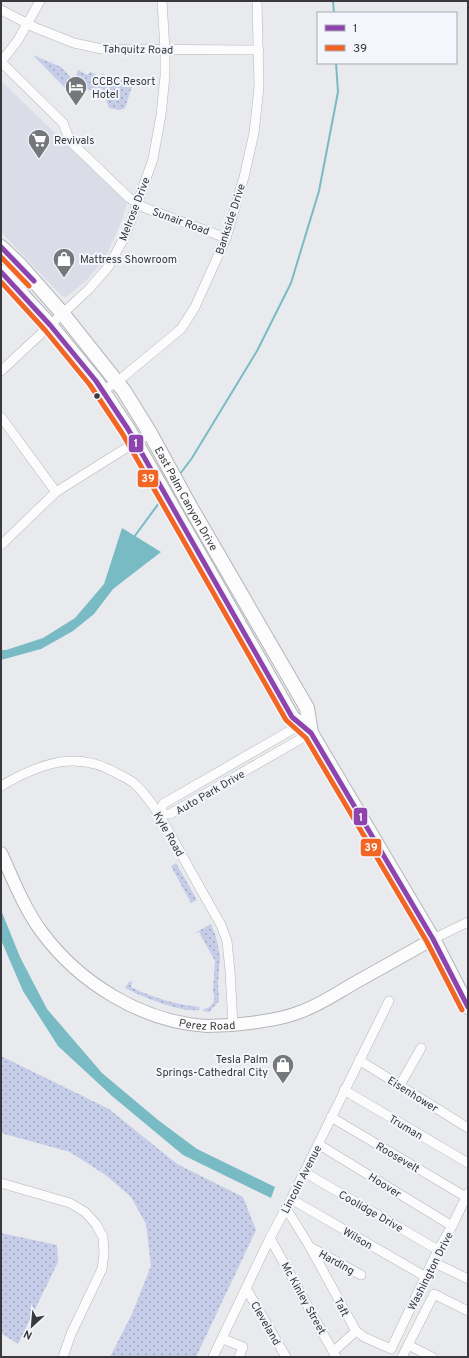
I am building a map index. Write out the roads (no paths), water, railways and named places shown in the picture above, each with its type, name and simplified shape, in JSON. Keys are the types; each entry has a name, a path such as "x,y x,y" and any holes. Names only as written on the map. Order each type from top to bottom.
{"main road":[{"name":"East Palm Canyon Drive","path":"1,247 20,265 63,314 117,382 150,433 307,708 307,726"},
{"name":"East Palm Canyon Drive","path":"1,272 50,325 102,391 136,442 292,717 307,726 433,939 468,1007"},
{"name":"Perez Road","path":"1,853 26,906 40,931 58,953 80,974 109,994 130,1005 177,1022 207,1026 233,1025 263,1022 297,1013 323,1001 433,939"}],"street":[{"path":"1,62 18,40 40,1"},
{"name":"Melrose Drive","path":"1,371 90,289 109,266 125,236 152,159 161,115 165,76 162,1"},
{"name":"Bankside Drive","path":"102,391 117,382 181,329 198,300 226,238 244,177 254,133 259,87 257,1"},
{"name":"Tahquitz Road","path":"1,10 28,24 74,43 102,49 259,50"},
{"name":"Sunair Road","path":"1,62 63,123 70,141 128,197 145,208 226,238"},
{"path":"1,416 56,492"},
{"path":"1,545 56,492 150,433"},
{"name":"Auto Park Drive","path":"307,726 170,814 159,814 163,804 307,726"},
{"name":"Kyle Road","path":"1,786 23,773 43,765 87,761 111,770 135,784 159,814 221,926 227,941 233,1025"},
{"name":"Perez Road","path":"433,939 468,922"},
{"name":"Lincoln Avenue","path":"214,1357 247,1290 270,1238 289,1204 389,1000"},
{"path":"400,1085 421,1048"},
{"name":"Eisenhower","path":"359,1060 468,1128"},
{"name":"Truman","path":"344,1090 468,1163"},
{"name":"Roosevelt","path":"331,1116 467,1195"},
{"name":"Hoover","path":"318,1144 452,1226"},
{"name":"Coolidge Drive","path":"304,1172 438,1250"},
{"path":"1,1183 70,1203 85,1212 96,1224 103,1237 104,1254 102,1269 71,1334 63,1357"},
{"name":"Washington Drive","path":"356,1331 364,1337 391,1349 438,1250 467,1195"},
{"name":"Harding","path":"289,1204 310,1247 361,1275"},
{"name":"Wilson","path":"289,1204 426,1277"},
{"name":"Mc Kinley Street","path":"270,1238 335,1354"},
{"name":"Taft","path":"310,1247 356,1331"},
{"path":"433,1262 468,1279"},
{"name":"Cleveland","path":"247,1290 286,1357"},
{"path":"402,1357 434,1294 468,1311"},
{"path":"335,1354 356,1331"},
{"path":"223,1339 243,1347 239,1357"},
{"path":"408,1345 432,1357"}],"waterway":[{"path":"333,1 334,12"},
{"path":"180,474 192,458 257,351 291,283 319,191 338,92 336,64"},
{"path":"134,537 162,499"}],"place":[{"name":"CCBC Resort Hotel","path":"76,106"},
{"name":"Revivals","path":"39,160"},
{"name":"Mattress Showroom","path":"64,278"},
{"name":"Tesla Palm Springs-Cathedral City","path":"283,1084"}]}
